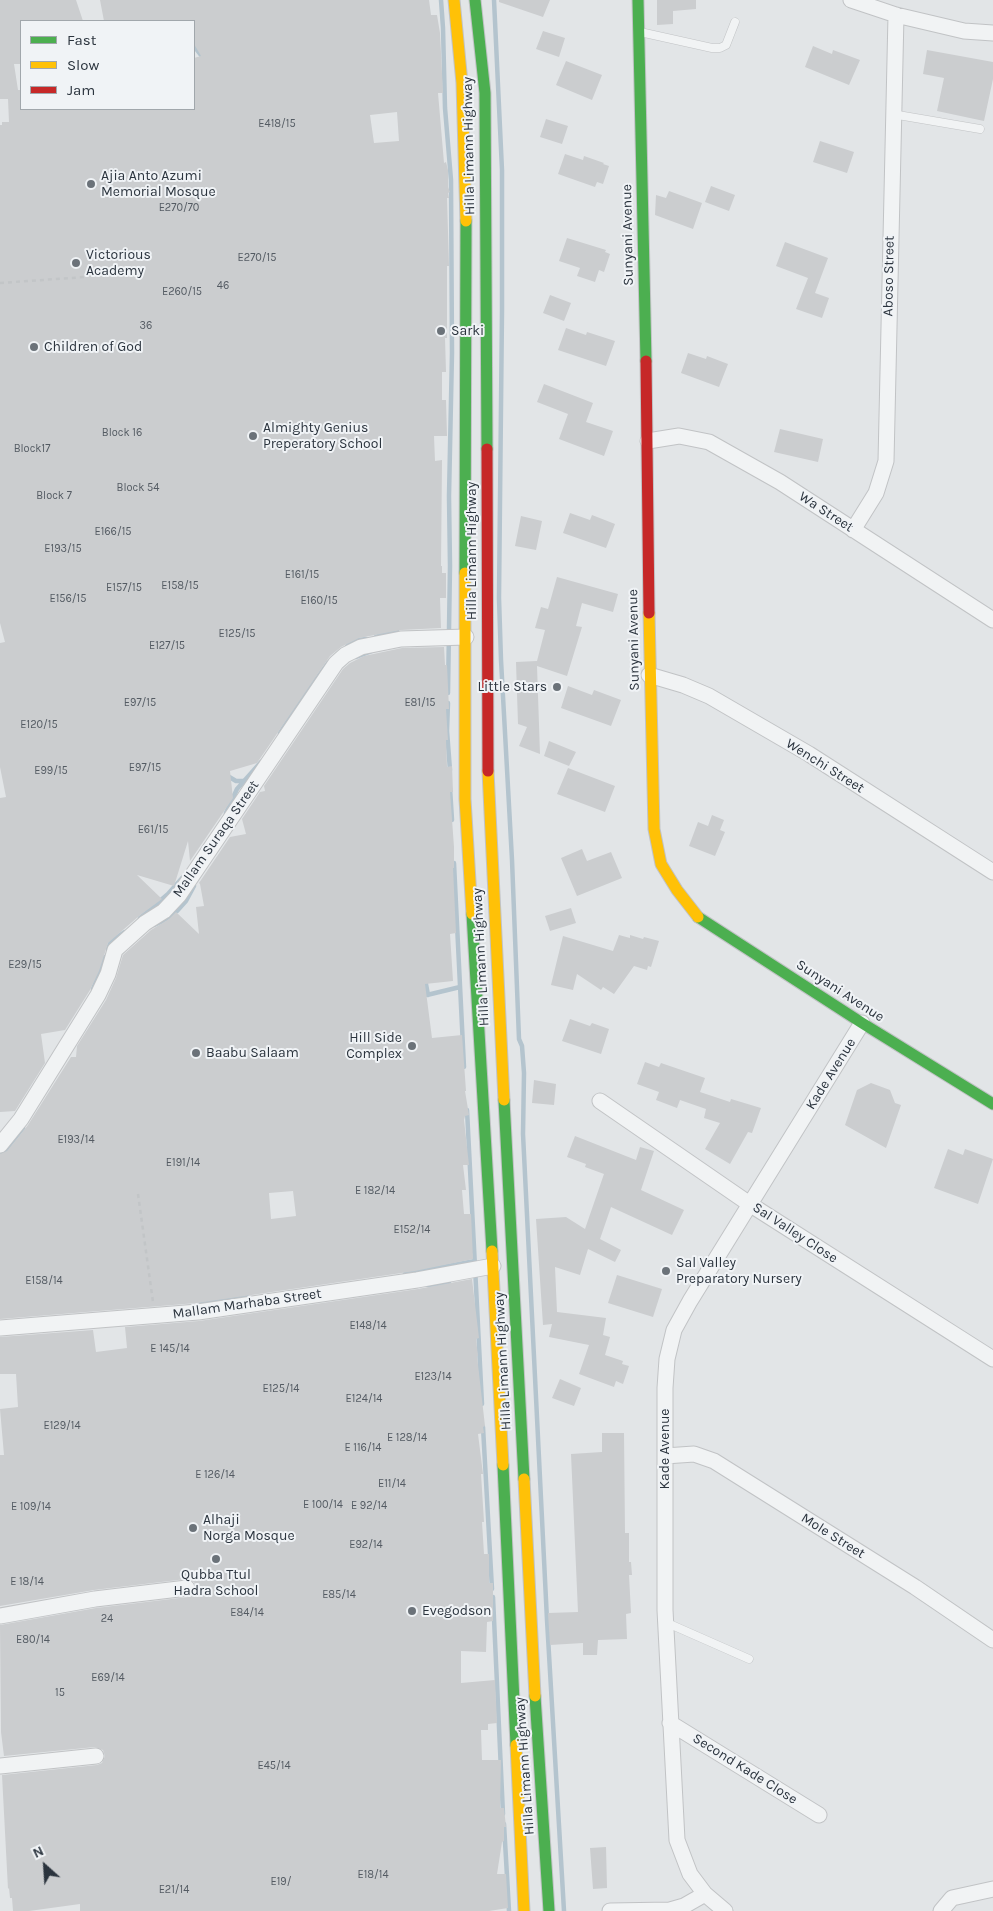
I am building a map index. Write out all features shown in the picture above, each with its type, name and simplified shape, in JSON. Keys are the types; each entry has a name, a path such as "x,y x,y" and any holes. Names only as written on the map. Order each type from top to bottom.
{"main road":[{"name":"Hilla Limann Highway","path":"454,0 462,84 466,231 465,799 493,1266 524,1911"},
{"name":"Hilla Limann Highway","path":"475,0 485,93 488,801 536,1716 549,1911"},
{"name":"Sunyani Avenue","path":"638,0 648,441 649,675 654,829 661,864 677,890 698,917 862,1023 993,1104"}],"street":[{"path":"852,0 896,15 964,32 993,33"},
{"name":"Aboso Street","path":"853,530 876,493 886,461 892,114 896,15"},
{"name":"Wa Street","path":"648,441 679,436 709,442 780,482 993,620"},
{"name":"Mallam Suraqa Street","path":"0,1145 22,1119 98,995 108,974 115,950 145,923 164,912 179,895 336,664 345,655 370,645 401,639 466,637"},
{"name":"Wenchi Street","path":"649,675 683,685 709,696 809,754 993,872"},
{"name":"Kade Avenue","path":"725,1911 705,1894 690,1874 677,1840 665,1622 665,1388 667,1359 674,1330 690,1301 862,1023"},
{"name":"Sal Valley Close","path":"600,1101 751,1205 993,1359"},
{"name":"Mallam Marhaba Street","path":"0,1328 155,1316 344,1291 493,1266"},
{"name":"Mole Street","path":"665,1456 694,1454 714,1461 914,1587 993,1640"},
{"path":"0,1616 95,1598 187,1588"},
{"name":"Second Kade Close","path":"670,1723 819,1815"},
{"path":"0,1766 96,1756"},
{"path":"941,1911 952,1898 993,1889"},
{"path":"610,1911 670,1910 684,1906 705,1894"}],"lane":[{"path":"639,32 712,48 720,48 726,45 735,22"},
{"path":"892,114 980,129"},
{"path":"665,1622 749,1659"}],"path":[{"path":"0,283 84,277"},
{"path":"138,1194 155,1316"}],"building":[{"path":"0,0 76,0 83,20 20,20 20,64 14,64 18,90 20,90 20,110 195,110 195,58 201,56 195,46 195,20 104,20 100,0 429,0 431,15 437,15 440,33 443,93 438,93 444,163 446,162 448,170 448,187 450,192 448,193 449,198 447,198 449,266 447,266 446,372 442,372 442,400 446,400 447,436 434,436 435,461 442,460 441,566 442,573 446,573 446,598 440,598 441,628 401,630 359,638 341,647 330,656 257,763 230,771 233,798 190,861 188,841 174,886 137,875 162,899 108,943 99,971 90,990 65,1030 41,1034 45,1063 15,1111 0,1112 0,798 6,797 0,767 0,643 5,642 0,623 0,125 2,125 2,122 9,122 8,99 0,99","holes":["397,112 399,141 374,143 370,115"]},
{"path":"499,0 550,0 543,17 499,2"},
{"path":"657,0 696,0 696,9 673,11 673,24 657,25"},
{"path":"543,31 565,38 559,57 536,49"},
{"path":"813,46 832,54 833,50 860,60 849,85 805,67"},
{"path":"927,50 993,62 993,79 984,121 937,111 944,78 923,74"},
{"path":"566,61 602,75 592,100 556,85"},
{"path":"546,119 568,126 562,144 540,137"},
{"path":"820,141 854,152 847,173 813,162"},
{"path":"565,154 583,160 584,156 609,166 603,184 597,182 595,187 558,174"},
{"path":"711,186 735,195 729,211 705,202"},
{"path":"669,191 702,203 693,229 655,215 656,195 666,198"},
{"path":"567,238 606,250 605,252 610,254 604,272 599,270 595,282 577,276 580,268 559,261"},
{"path":"785,242 828,258 815,293 829,298 822,318 796,309 808,278 776,266"},
{"path":"550,295 571,303 564,321 543,313"},
{"path":"566,328 586,335 587,332 615,341 606,366 558,350"},
{"path":"688,353 706,359 707,356 728,364 719,387 681,373"},
{"path":"544,384 593,403 586,422 613,431 604,456 559,439 568,414 537,402"},
{"path":"780,429 823,439 818,462 774,452"},
{"path":"570,513 590,520 592,515 615,524 606,548 563,533"},
{"path":"521,516 542,521 536,550 515,546"},
{"path":"557,577 618,594 613,612 582,603 576,626 582,627 567,676 537,666 540,754 519,746 527,727 518,724 516,662 537,661 545,630 535,628 541,607 548,609"},
{"path":"444,647 445,665 447,665 449,709 446,709 448,740 446,740 447,767 452,766 453,792 450,792 454,847 456,933 450,934 453,981 425,984 432,1038 462,1035 465,1091 469,1115 465,1116 464,1120 469,1165 463,1165 466,1190 462,1190 464,1214 471,1214 473,1259 415,1271 197,1303 0,1319 0,1154 7,1151 28,1125 71,1057 76,1057 77,1046 106,1000 116,978 123,955 151,930 169,919 176,912 199,934 196,907 204,906 199,883 230,837 246,834 242,819 260,792 265,791 264,786 343,669 364,656 402,648","holes":["293,1191 296,1216 271,1219 269,1193"]},
{"path":"568,686 592,695 594,690 621,700 611,726 561,708"},
{"path":"549,741 576,752 569,766 544,756"},
{"path":"568,768 615,786 605,812 557,794"},
{"path":"712,815 724,820 720,830 725,832 715,856 689,846 698,822 708,826"},
{"path":"582,849 587,861 611,852 622,878 577,896 561,858"},
{"path":"571,908 576,923 550,931 545,916"},
{"path":"619,935 630,938 630,935 643,939 644,937 659,941 651,967 648,966 647,970 634,966 614,994 603,987 601,990 577,974 573,990 551,985 563,936 613,951"},
{"path":"570,1019 590,1026 592,1023 609,1029 601,1054 562,1041"},
{"path":"645,1062 659,1067 661,1063 705,1078 700,1092 730,1102 731,1099 761,1108 752,1133 748,1132 730,1164 705,1149 720,1123 704,1118 706,1109 680,1100 677,1108 656,1100 659,1092 637,1084"},
{"path":"534,1080 556,1084 554,1105 532,1103"},
{"path":"871,1083 890,1090 895,1103 901,1105 886,1148 845,1125 857,1090"},
{"path":"575,1136 636,1160 640,1147 654,1151 641,1190 684,1210 672,1235 611,1207 600,1239 621,1250 615,1262 588,1249 580,1275 555,1267 557,1312 606,1318 603,1335 610,1337 605,1355 623,1361 622,1364 629,1366 623,1384 616,1381 614,1387 579,1374 589,1345 549,1337 552,1324 543,1325 536,1219 566,1217 585,1229 604,1174 585,1167 586,1164 567,1157"},
{"path":"948,1149 963,1155 965,1149 993,1159 978,1204 934,1188"},
{"path":"617,1275 662,1289 653,1317 608,1303"},
{"path":"472,1279 479,1338 476,1339 477,1356 485,1426 483,1427 484,1433 478,1434 483,1474 481,1474 484,1522 482,1522 484,1554 489,1554 489,1583 493,1583 493,1621 487,1622 486,1652 461,1651 461,1683 495,1680 497,1723 488,1724 488,1730 481,1730 482,1760 501,1760 500,1808 504,1808 506,1827 504,1827 504,1841 502,1842 497,1874 506,1874 508,1908 489,1911 80,1911 80,1904 29,1911 13,1911 12,1898 10,1898 8,1889 2,1775 97,1765 102,1763 105,1756 103,1750 95,1747 4,1756 1,1732 0,1625 96,1608 188,1597 193,1595 196,1587 194,1582 186,1579 94,1590 0,1606 0,1455 4,1455 0,1409 18,1407 16,1374 0,1374 0,1337 93,1330 96,1352 127,1348 125,1327 199,1321 418,1289"},
{"path":"560,1379 581,1388 574,1406 552,1398"},
{"path":"602,1433 624,1433 625,1533 629,1533 629,1562 631,1562 632,1575 629,1575 631,1613 626,1614 627,1639 598,1640 597,1655 583,1655 583,1643 550,1645 548,1613 578,1612 571,1454 602,1452"},
{"path":"606,1847 607,1888 593,1889 590,1848"}],"waterway":[{"path":"441,0 445,108 451,180 452,353 448,693"},
{"path":"494,0 502,170 499,598 501,660 519,1039 522,1046 524,1073 523,1134 547,1620 564,1911"},
{"path":"195,47 201,55"},
{"path":"376,637 397,630"},
{"path":"346,648 351,641 366,639"},
{"path":"356,657 372,651"},
{"path":"280,733 302,698 328,663"},
{"path":"448,703 447,731 450,770"},
{"path":"226,813 237,789 261,762"},
{"path":"226,775 236,781 243,781"},
{"path":"450,788 452,820"},
{"path":"454,863 464,1067"},
{"path":"140,918 168,894 183,877"},
{"path":"154,925 177,911 186,901 194,886"},
{"path":"108,949 111,941 125,932"},
{"path":"93,989 105,957"},
{"path":"425,979 428,995"},
{"path":"427,995 460,987"},
{"path":"467,1110 482,1404"},
{"path":"0,1161 1,1156 23,1128"},
{"path":"405,1274 475,1261"},
{"path":"428,1285 449,1283"},
{"path":"200,1304 247,1297"},
{"path":"483,1427 492,1589"},
{"path":"493,1597 503,1814"},
{"path":"504,1824 509,1911"}],"traffic: fast":[{"path":"475,0 485,93 487,449"},
{"path":"638,0 646,361"},
{"path":"465,573 466,221"},
{"path":"472,914 492,1251"},
{"path":"698,917 862,1023 993,1104"},
{"path":"504,1100 524,1479"},
{"path":"503,1465 516,1745"},
{"path":"535,1696 549,1911"}],"traffic: slow":[{"path":"454,0 462,83 466,221"},
{"path":"465,573 465,799 472,914"},
{"path":"649,613 654,829 661,864 677,890 698,917"},
{"path":"488,771 504,1100"},
{"path":"492,1251 503,1465"},
{"path":"524,1479 535,1696"},
{"path":"516,1745 524,1911"}],"traffic: jam":[{"path":"646,361 649,613"},
{"path":"487,449 488,771"}],"place":[{"name":"Ajia Anto Azumi Memorial Mosque","path":"91,184"},
{"name":"Victorious Academy","path":"76,263"},
{"name":"Sarki","path":"441,331"},
{"name":"Children of God","path":"34,347"},
{"name":"Almighty Genius Preperatory School","path":"253,436"},
{"name":"Little Stars","path":"557,687"},
{"name":"Hill Side Complex","path":"412,1046"},
{"name":"Baabu Salaam","path":"196,1053"},
{"name":"Sal Valley Preparatory Nursery","path":"666,1271"},
{"name":"Alhaji Norga Mosque","path":"193,1528"},
{"name":"Qubba Ttul Hadra School","path":"216,1559"},
{"name":"Evegodson","path":"412,1611"}]}
